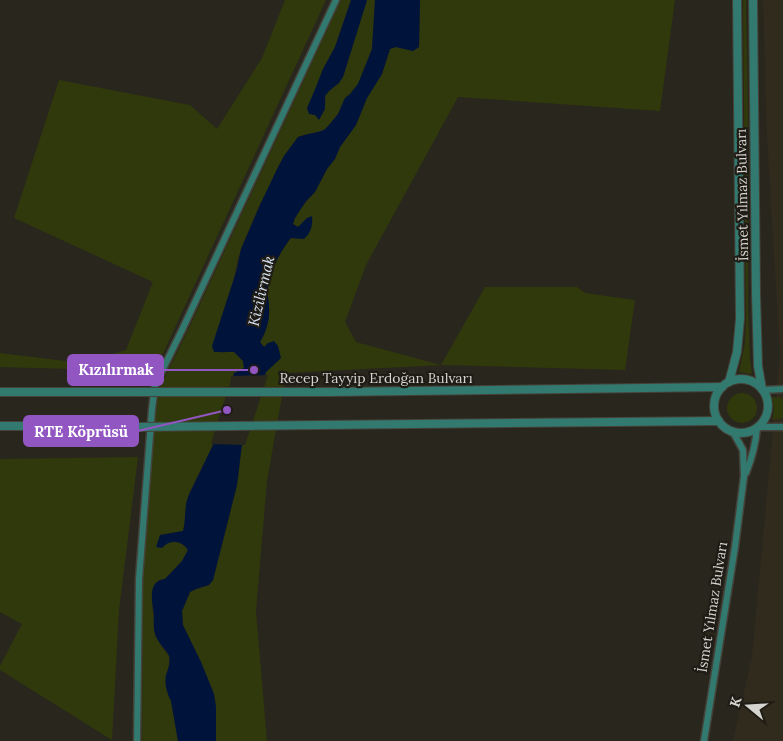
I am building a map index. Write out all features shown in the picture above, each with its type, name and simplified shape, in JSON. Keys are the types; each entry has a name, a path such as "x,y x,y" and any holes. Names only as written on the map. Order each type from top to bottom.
{"street":[{"path":"137,741 139,579 155,385 336,0"},
{"name":"İsmet Yılmaz Bulvarı","path":"719,421 715,412 715,403 718,394 726,385 737,352 740,319 737,0"},
{"name":"İsmet Yılmaz Bulvarı","path":"744,476 757,440 758,427 768,410 768,401 762,390 758,366 753,0"},
{"path":"726,385 737,380 745,380 753,382 762,390 783,389"},
{"name":"Recep Tayyip Erdoğan Bulvarı","path":"0,392 330,392 726,385"},
{"path":"0,426 135,427 719,421 725,428 743,433 758,427 783,427"},
{"name":"İsmet Yılmaz Bulvarı","path":"704,741 735,547 744,476 743,450 734,432"}],"shaded area":[{"path":"763,0 783,0 783,741 733,741 752,656 780,355 767,136"}],"green space":[{"path":"285,0 326,0 161,358 143,371 0,367 0,353 82,363 126,350 153,282 14,218 59,80 190,105 217,129 262,58"},
{"path":"341,0 351,0 335,47 323,69 313,95 315,115 319,119 326,102 325,96 343,77 367,0 375,0 372,49 358,84 345,98 338,114 329,125 324,130 298,137 284,156 258,208 241,249 221,353 234,351 243,361 244,368 233,379 213,445 190,491 186,503 183,531 160,535 166,543 178,543 188,550 182,561 165,579 159,580 155,584 152,596 155,634 169,656 168,695 171,701 178,741 142,741 143,579 156,410 160,387"},
{"path":"420,0 675,0 660,111 458,97 366,265 345,322 356,342 441,365 485,287 577,287 585,293 635,300 625,370 442,365 286,373 267,481 256,611 267,741 216,741 214,694 183,626 182,611 190,592 209,585 213,580 237,485 242,444 266,372 281,358 264,347 260,342 268,321 269,282 273,268 291,238 304,239 307,218 298,227 293,224 295,218 315,192 340,147 356,125 367,98 382,74 390,49 396,47 413,51 419,47"},
{"path":"743,0 746,0 748,307 752,374 739,372 745,343 746,319"},
{"path":"742,393 753,397 757,408 753,419 742,423 731,419 727,408 731,397"},
{"path":"772,397 783,398 783,418 772,420 774,410"},
{"path":"138,457 119,610 112,740 0,670 0,666 22,624 0,612 0,459"}],"water":[{"path":"351,0 367,0 343,77 325,96 325,109 319,120 315,115 309,114 307,108 323,69 335,47"},
{"name":"Kizilirmak","path":"375,0 420,0 419,47 413,51 396,47 390,49 382,74 367,98 356,125 340,147 315,192 306,201 295,218 293,224 298,227 307,218 312,216 310,231 304,239 291,238 273,268 268,291 268,321 260,342 264,347 274,341 278,346 281,358 266,372 242,444 237,485 213,580 209,585 190,592 182,611 183,625 214,694 216,741 178,741 165,678 170,658 155,634 152,592 155,583 165,579 182,561 188,550 182,544 175,542 168,543 162,548 156,547 160,535 183,531 188,497 213,445 234,373 244,368 243,361 234,352 214,352 212,346 237,269 241,249 284,156 298,137 324,130 338,114 345,98 358,84 372,49"}],"pier":[{"path":"268,375 245,445 211,444 230,385 231,376"}],"place":[{"name":"Kızılırmak","path":"254,370"},
{"name":"RTE Köprüsü","path":"227,410"}]}
